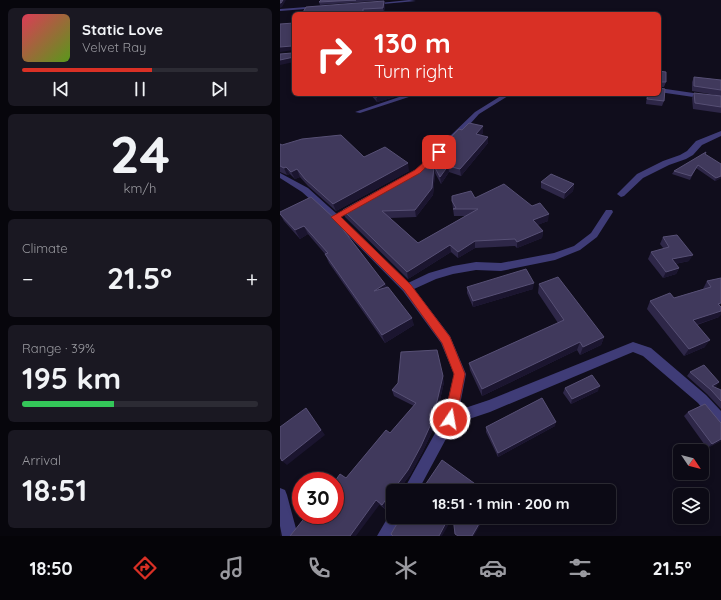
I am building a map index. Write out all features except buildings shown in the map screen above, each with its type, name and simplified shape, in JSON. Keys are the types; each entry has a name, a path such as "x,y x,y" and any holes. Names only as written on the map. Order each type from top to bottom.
{"street":[{"path":"368,4 414,1"},
{"path":"280,10 322,7"},
{"path":"305,12 307,8"},
{"path":"661,90 715,98"},
{"path":"358,112 409,96"},
{"path":"444,147 478,113 505,96"},
{"path":"621,194 640,176 666,163 683,157 690,153 699,143 721,133"},
{"path":"280,175 305,190 339,215 408,288 446,340 460,374 450,419 414,484"},
{"path":"408,288 434,276 453,270 476,266 501,267 555,256 577,248 594,235 610,212"},
{"path":"450,419 490,406 633,347 647,352 702,399 721,421"},
{"path":"280,495 290,536"},
{"path":"385,536 392,524"}],"route":[{"path":"439,152 418,171 335,217 408,288 446,340 460,374 450,419"}]}
